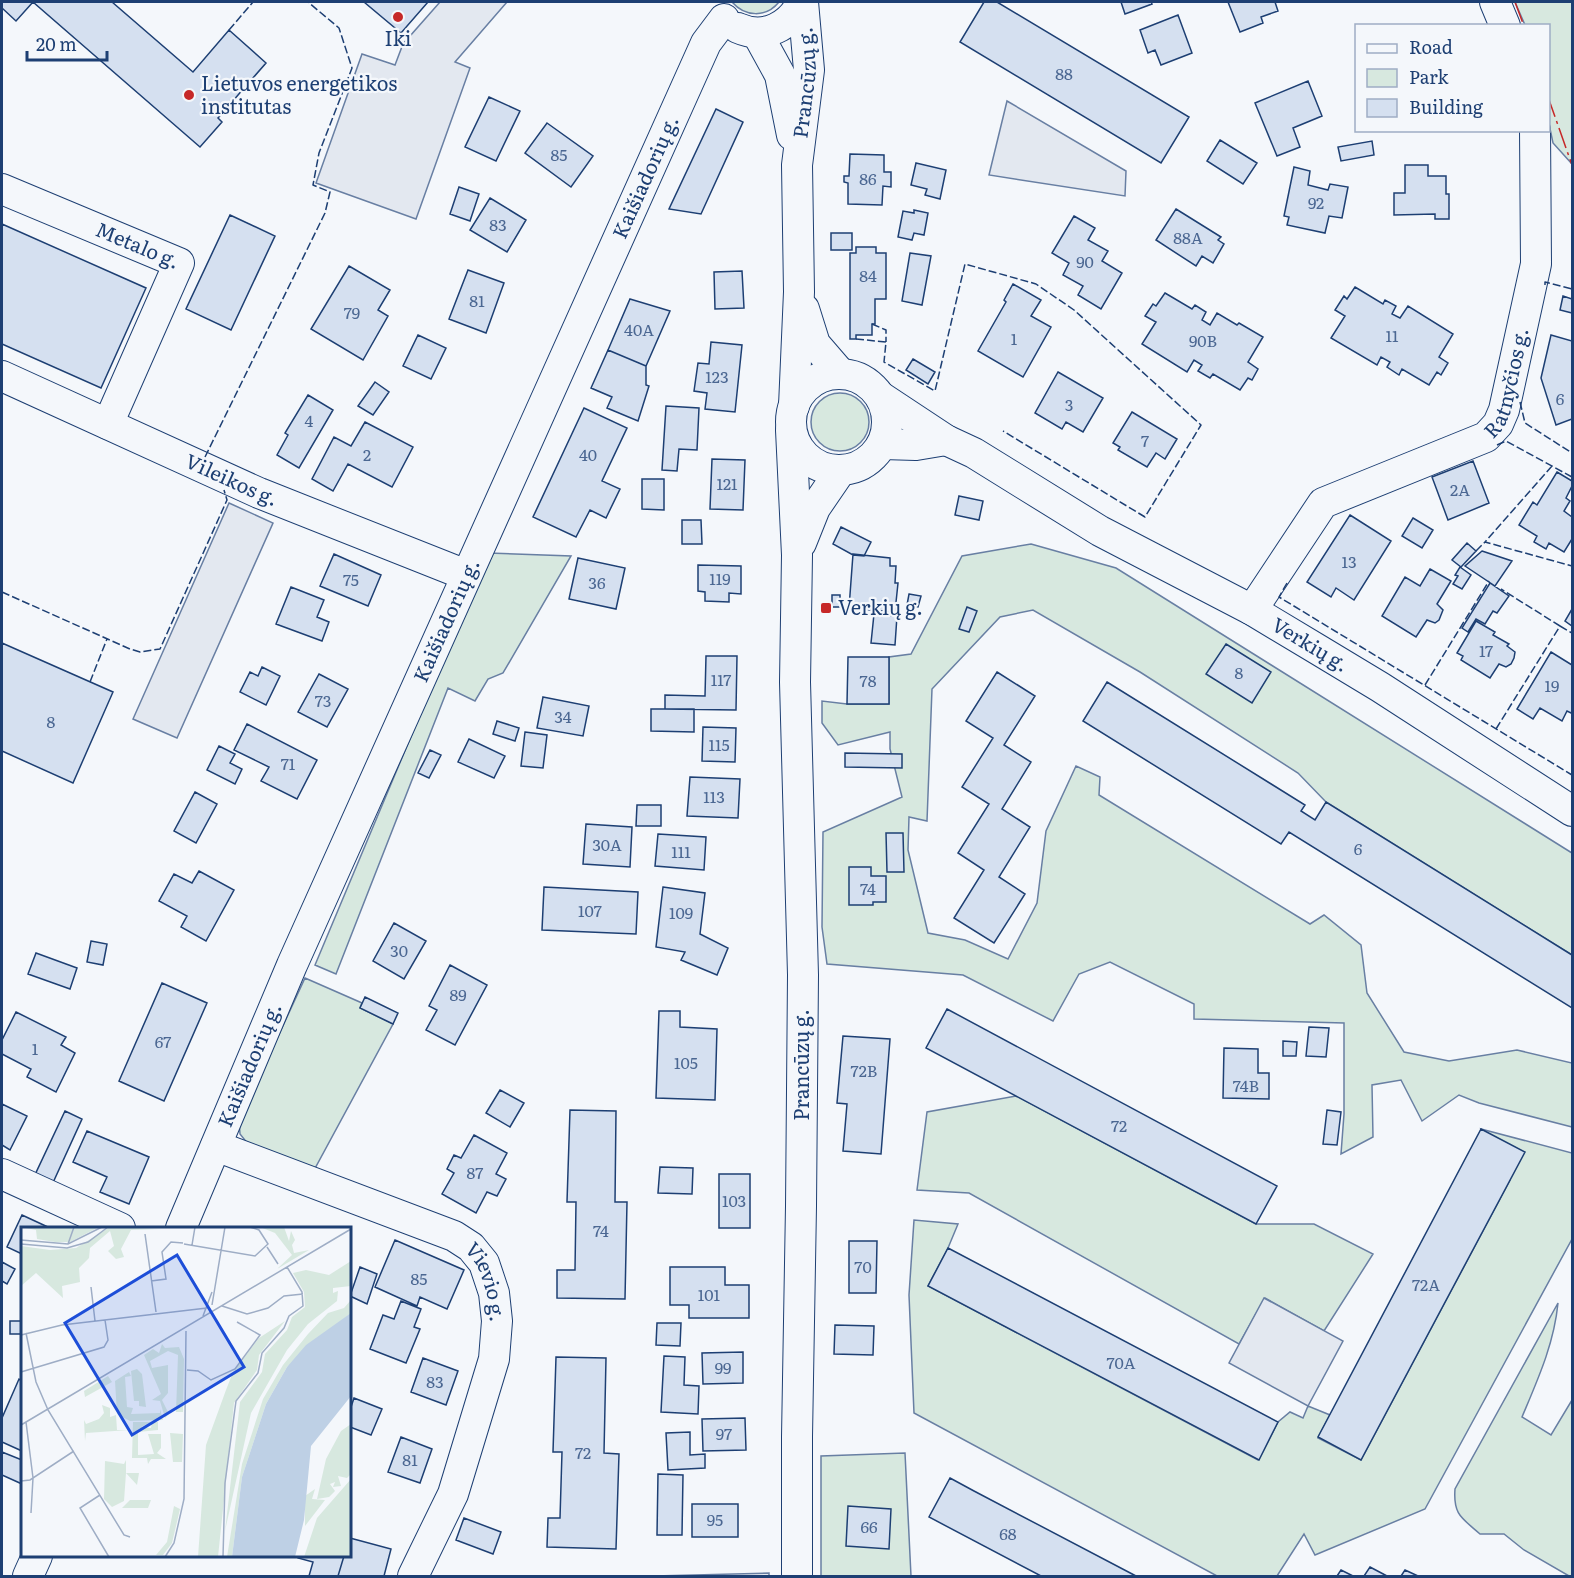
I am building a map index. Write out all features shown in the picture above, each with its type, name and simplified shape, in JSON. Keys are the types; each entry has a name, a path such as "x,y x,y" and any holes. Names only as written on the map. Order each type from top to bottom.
{"street":[{"path":"719,10 733,26 757,33 772,31 785,24 796,13 802,2"},
{"name":"Prancūzų g.","path":"797,1576 803,975 795,682 797,555 793,418 799,292 797,165 809,70 802,2"},
{"path":"1495,2 1504,24"},
{"name":"Kaišiadorių g.","path":"181,1227 292,965 719,10"},
{"name":"Prancūzų g.","path":"757,33 780,75 797,165"},
{"name":"Ratnyčios g.","path":"1252,610 1323,503 1486,437 1498,424 1504,410 1536,264 1535,132"},
{"name":"Metalo g.","path":"2,189 178,263 108,424"},
{"name":"Prancūzų g.","path":"799,292 815,344 840,374"},
{"path":"840,374 863,380 881,397 888,420 883,444 865,463 841,471 827,469 808,459 796,443 793,418 799,395 816,379 840,374"},
{"name":"Vileikos g.","path":"2,376 259,493 466,575"},
{"name":"Verkių g.","path":"881,397 946,440 974,453 1100,531 1252,610 1380,687 1572,811"},
{"path":"883,444 916,445 946,440"},
{"name":"Prancūzų g.","path":"797,555 815,508 841,471"},
{"name":"Vievio g.","path":"216,1146 454,1236 471,1247 484,1263 495,1303 494,1359 453,1494 413,1576"},
{"path":"2,1174 118,1227"},
{"path":"28,1576 37,1557"}],"green space":[{"path":"732,2 779,2 768,11 756,14 743,11"},
{"path":"1515,2 1572,2 1572,164 1553,143 1550,129 1550,24 1525,24"},
{"path":"834,393 846,393 861,401 869,416 869,428 861,443 846,451 834,451 819,443 811,428 811,416 819,401"},
{"path":"1031,544 1116,568 1572,853 1572,955 1326,802 1298,773 1140,672 1033,610 1000,617 932,689 927,821 909,817 908,850 928,933 965,940 1008,959 1037,903 1046,831 1076,766 1100,777 1099,795 1310,924 1324,915 1361,945 1367,993 1404,1052 1449,1061 1517,1050 1572,1063 1572,1127 1479,1103 1459,1095 1422,1121 1401,1080 1372,1085 1373,1137 1341,1154 1344,1114 1344,1023 1194,1019 1194,1004 1110,962 1079,974 1053,1021 963,975 827,964 822,927 823,832 902,797 890,749 890,732 838,745 822,723 822,701 847,704 889,704 889,657 911,654 962,556"},
{"path":"488,553 571,556 503,673 488,679 475,701 448,688 336,974 315,965"},
{"path":"305,978 362,1003 360,1008 393,1024 313,1172 248,1144 240,1134 239,1121"},
{"path":"1016,1096 1256,1224 1314,1224 1373,1254 1324,1331 1265,1298 1239,1344 969,1193 917,1190 927,1112"},
{"path":"1481,1129 1572,1153 1572,1239 1425,1509 1315,1555 1304,1534 1277,1576 1217,1576 914,1413 909,1295 914,1220 958,1224 928,1286 1258,1460 1278,1422 1290,1412 1303,1418 1308,1406 1330,1415 1318,1438 1361,1460 1510,1180"},
{"path":"1558,1303 1549,1347 1522,1417 1551,1435 1572,1400 1572,1576 1524,1550 1504,1534 1480,1534 1460,1515 1455,1498 1455,1489"},
{"path":"905,1453 911,1576 821,1576 821,1456"}],"shaded area":[{"path":"440,2 507,2 455,62 470,68 416,219 316,183 362,54 395,65 403,44"},
{"path":"1007,101 1126,171 1125,196 989,175"},
{"path":"229,503 273,523 177,738 133,719"},
{"path":"1264,1298 1343,1341 1308,1406 1229,1363"},
{"path":"769,1573 769,1576 654,1576"}],"building":[{"path":"2,2 33,2 16,21 2,8"},
{"name":"Lietuvos energetikos institutas","path":"33,2 112,2 193,72 229,30 266,63 218,118 222,122 200,147"},
{"name":"Iki","path":"364,2 428,2 401,33"},
{"path":"984,2 997,2 1189,117 1161,163 960,42"},
{"path":"1121,2 1151,2 1152,4 1125,14"},
{"path":"1228,2 1275,2 1278,11 1261,17 1263,23 1240,32"},
{"path":"1178,15 1192,53 1161,65 1155,50 1148,53 1140,30"},
{"path":"1308,81 1322,116 1293,128 1300,147 1277,156 1255,103"},
{"path":"489,97 520,111 496,161 465,147"},
{"path":"716,109 743,122 701,214 669,209"},
{"path":"547,123 593,156 571,187 525,153"},
{"path":"1220,140 1257,163 1243,184 1207,161"},
{"path":"1372,141 1374,155 1341,161 1338,147"},
{"path":"850,154 884,155 884,172 891,172 891,187 883,186 882,205 848,204 848,183 844,182 844,176 849,176"},
{"path":"916,163 946,170 940,199 925,195 927,189 911,185"},
{"path":"1405,165 1428,165 1428,176 1446,176 1449,219 1435,219 1435,214 1394,215 1394,193 1405,193"},
{"path":"1294,167 1310,171 1308,185 1328,190 1330,184 1348,187 1342,218 1329,216 1325,233 1287,225 1289,217 1284,216"},
{"path":"459,187 479,194 470,221 450,214"},
{"path":"490,198 526,220 507,252 470,230"},
{"path":"1176,209 1221,237 1218,240 1224,244 1213,263 1202,256 1196,266 1156,240"},
{"path":"914,210 928,213 924,235 914,233 912,240 898,237 903,211 914,213"},
{"path":"230,215 275,236 231,330 186,309"},
{"path":"1074,216 1095,228 1088,240 1108,251 1102,261 1122,273 1101,309 1078,295 1083,286 1063,275 1069,263 1052,253"},
{"path":"2,224 146,288 101,388 2,344"},
{"path":"831,233 852,233 852,250 831,250"},
{"path":"856,247 876,247 876,253 886,253 886,299 875,299 875,324 872,324 872,335 856,335 856,339 850,339 850,253 856,253"},
{"path":"910,253 931,256 922,305 902,301"},
{"path":"349,266 390,290 378,310 388,316 363,360 311,329"},
{"path":"468,270 504,283 486,333 449,319"},
{"path":"742,271 744,308 715,309 714,272"},
{"path":"1013,284 1041,300 1031,316 1051,327 1023,377 978,351 1006,302 1004,300"},
{"path":"1355,287 1383,304 1385,300 1396,306 1392,314 1400,318 1408,306 1453,334 1439,357 1448,363 1441,375 1437,372 1429,385 1402,369 1399,375 1387,367 1390,362 1381,357 1377,365 1331,338 1345,316 1335,310 1344,296 1347,299"},
{"path":"1165,293 1192,309 1195,305 1206,312 1202,320 1210,325 1217,313 1263,337 1248,362 1258,369 1252,380 1248,378 1240,390 1213,374 1210,378 1198,371 1202,365 1194,360 1187,372 1142,344 1156,322 1145,316 1153,304 1156,306"},
{"path":"1563,296 1572,299 1572,313 1560,310"},
{"path":"630,299 670,311 646,366 608,350"},
{"path":"418,335 446,348 431,379 403,366"},
{"path":"1551,335 1572,341 1572,419 1556,425 1541,378"},
{"path":"711,342 742,345 735,412 705,409 707,393 694,391 698,363 709,364"},
{"path":"608,350 646,366 646,385 649,386 638,421 607,408 612,397 591,388"},
{"path":"913,359 935,372 928,384 906,370"},
{"path":"1058,372 1103,398 1083,432 1066,422 1062,429 1035,413"},
{"path":"375,382 389,392 373,415 358,406"},
{"path":"308,395 333,410 299,468 277,455 288,435 285,433"},
{"path":"666,406 699,408 697,450 679,449 677,471 662,470"},
{"path":"584,408 627,428 602,481 620,489 606,518 590,510 576,537 533,517"},
{"path":"1132,412 1177,439 1165,459 1156,453 1147,467 1118,450 1120,447 1113,443"},
{"path":"365,422 413,447 392,487 348,464 333,491 312,479 334,437 351,446"},
{"path":"712,459 745,460 743,510 710,509"},
{"path":"1473,461 1489,503 1448,520 1432,477"},
{"path":"1557,472 1572,481 1566,498 1570,501 1564,511 1572,517 1572,539 1564,552 1549,543 1546,549 1534,542 1537,536 1519,525 1533,502 1537,505"},
{"path":"642,479 664,479 664,510 642,509"},
{"path":"959,496 983,501 979,520 955,515"},
{"path":"1350,515 1391,541 1354,600 1336,588 1331,597 1307,582"},
{"path":"1413,518 1433,530 1422,548 1402,536"},
{"path":"682,520 701,520 702,544 682,544"},
{"path":"841,527 871,542 864,556 853,555 833,544"},
{"path":"1467,543 1476,551 1461,567 1452,560"},
{"path":"1482,551 1512,561 1495,586 1465,566"},
{"path":"334,554 381,575 368,606 320,586"},
{"path":"853,554 890,558 890,566 896,566 895,583 898,583 895,612 849,608"},
{"path":"578,558 625,568 616,609 569,599"},
{"path":"698,565 741,566 741,594 729,593 729,602 705,601 705,592 698,591"},
{"path":"1460,567 1471,575 1462,589 1453,584"},
{"path":"1430,569 1451,581 1437,604 1443,610 1439,620 1435,623 1427,620 1416,637 1382,616 1405,577 1420,586"},
{"path":"1490,583 1509,596 1497,613 1493,611 1485,624 1476,619 1468,632 1462,628"},
{"path":"291,587 324,600 317,617 329,622 322,641 276,624"},
{"path":"909,594 921,596 918,607 907,605"},
{"path":"832,595 840,595 840,607 832,607"},
{"path":"967,607 977,611 969,632 959,629"},
{"path":"1572,609 1572,626 1565,621"},
{"path":"874,614 897,616 895,645 871,643"},
{"path":"1476,621 1495,632 1493,635 1509,644 1507,646 1515,652 1511,664 1506,667 1499,664 1490,678 1461,660 1463,656 1457,653"},
{"path":"2,643 113,692 73,783 2,751"},
{"path":"1226,644 1271,672 1252,703 1206,674"},
{"path":"1551,652 1572,665 1572,711 1571,713 1567,711 1562,721 1540,708 1533,719 1517,709"},
{"path":"706,656 737,656 736,710 665,709 665,695 705,696"},
{"path":"848,657 889,657 889,704 847,704"},
{"path":"262,667 280,676 266,705 240,692 250,672 258,676"},
{"path":"997,672 1035,696 1004,745 1031,762 1002,809 1030,827 999,877 1025,894 994,943 954,918 984,870 958,853 989,804 962,787 993,738 966,721"},
{"path":"319,674 348,689 327,727 298,712"},
{"path":"1107,682 1305,805 1301,811 1315,820 1326,802 1572,955 1572,1008 1289,832 1281,844 1083,721"},
{"path":"543,697 589,706 583,736 537,728"},
{"path":"651,709 694,709 694,732 651,731"},
{"path":"497,721 519,728 515,741 493,734"},
{"path":"247,724 317,760 297,799 261,781 269,767 234,750"},
{"path":"703,727 736,728 735,762 702,761"},
{"path":"525,732 547,735 543,768 521,766"},
{"path":"469,739 505,756 494,778 458,762"},
{"path":"219,746 235,754 230,763 242,769 235,784 207,770"},
{"path":"430,750 441,755 429,778 418,773"},
{"path":"845,753 902,754 902,768 845,767"},
{"path":"690,777 740,779 738,818 687,816"},
{"path":"195,792 217,804 196,843 174,831"},
{"path":"637,805 661,805 661,826 636,826"},
{"path":"586,824 632,827 630,867 583,864"},
{"path":"886,833 903,833 904,872 887,872"},
{"path":"658,834 706,837 704,870 655,866"},
{"path":"849,867 871,867 871,876 886,876 886,902 873,902 873,905 849,905"},
{"path":"199,871 234,890 206,941 181,927 187,916 159,901 174,874 192,883"},
{"path":"544,887 638,892 636,934 542,930"},
{"path":"663,887 705,893 700,934 728,948 717,975 681,960 685,952 656,947"},
{"path":"394,923 426,941 404,979 373,961"},
{"path":"91,941 107,944 103,965 87,962"},
{"path":"36,953 77,968 70,989 28,974"},
{"path":"450,965 487,985 455,1045 426,1030 437,1010 429,1006"},
{"path":"162,983 207,1003 164,1101 119,1081"},
{"path":"365,997 398,1013 393,1024 360,1008"},
{"path":"947,1009 1277,1186 1256,1224 926,1048"},
{"path":"659,1011 680,1011 680,1027 717,1029 715,1100 656,1098"},
{"path":"16,1012 66,1037 61,1045 75,1053 56,1092 27,1077 31,1069 2,1054 2,1040"},
{"path":"1309,1027 1329,1028 1326,1057 1306,1056"},
{"path":"843,1036 890,1039 881,1154 843,1151 847,1104 837,1103"},
{"path":"1283,1041 1297,1042 1296,1056 1283,1056"},
{"path":"1224,1048 1258,1049 1258,1073 1269,1073 1269,1099 1223,1098"},
{"path":"500,1090 524,1103 510,1127 486,1113"},
{"path":"2,1104 27,1116 10,1150 2,1145"},
{"path":"570,1110 616,1111 615,1202 627,1202 625,1299 557,1298 557,1270 575,1270 576,1202 567,1202"},
{"path":"1327,1110 1341,1112 1337,1145 1323,1144"},
{"path":"65,1111 82,1119 51,1187 33,1179"},
{"path":"1481,1129 1525,1152 1361,1460 1318,1437"},
{"path":"87,1131 149,1157 129,1204 100,1192 107,1177 73,1162"},
{"path":"474,1135 507,1153 496,1174 506,1179 497,1196 487,1192 476,1213 442,1194 454,1173 447,1169 454,1155 461,1158"},
{"path":"660,1167 693,1168 692,1194 658,1193"},
{"path":"719,1174 750,1174 750,1228 719,1228"},
{"path":"22,1215 48,1227 21,1227 21,1254 7,1247"},
{"path":"395,1240 464,1270 447,1309 420,1297 417,1306 375,1287"},
{"path":"849,1241 877,1241 876,1293 849,1293"},
{"path":"948,1248 1278,1422 1259,1460 928,1286"},
{"path":"2,1262 15,1269 7,1284 2,1281"},
{"path":"360,1267 377,1274 367,1304 351,1296"},
{"path":"670,1267 725,1267 725,1285 749,1285 749,1318 689,1318 689,1305 670,1305"},
{"path":"401,1301 421,1309 414,1327 420,1329 406,1363 370,1349 383,1315 394,1319"},
{"path":"10,1321 21,1321 21,1334 10,1334"},
{"path":"657,1323 681,1323 680,1346 656,1345"},
{"path":"835,1325 874,1326 873,1355 834,1354"},
{"path":"743,1352 743,1383 703,1384 702,1353"},
{"path":"664,1356 685,1357 684,1385 699,1386 698,1414 661,1412"},
{"path":"556,1357 606,1358 604,1453 619,1454 616,1549 547,1547 548,1518 560,1518 562,1452 553,1452"},
{"path":"423,1358 458,1371 446,1405 411,1392"},
{"path":"19,1379 21,1380 21,1451 2,1442 2,1418"},
{"path":"354,1398 382,1409 371,1435 351,1427 351,1407"},
{"path":"745,1418 746,1450 703,1451 702,1419"},
{"path":"690,1432 690,1455 705,1454 705,1468 668,1470 666,1433"},
{"path":"401,1437 432,1449 420,1483 388,1472"},
{"path":"2,1452 21,1460 21,1484 2,1475"},
{"path":"658,1474 683,1475 682,1535 657,1535"},
{"path":"950,1478 1136,1576 1041,1576 929,1517"},
{"path":"692,1504 738,1504 738,1537 692,1537"},
{"path":"848,1506 891,1509 889,1549 846,1546"},
{"path":"464,1518 501,1532 493,1554 456,1540"},
{"path":"351,1538 391,1549 384,1576 338,1576 344,1557 351,1557"},
{"path":"344,1557 338,1576 309,1576 313,1562 298,1558"},
{"path":"1370,1567 1387,1576 1364,1576"},
{"path":"1341,1570 1353,1576 1337,1576"},
{"path":"1405,1570 1418,1576 1401,1576"}],"fence":[{"path":"229,30 253,2"},
{"path":"205,457 325,213 330,192 313,185 319,153 352,68 339,28 308,2"},
{"path":"856,339 886,342 884,362 935,391 965,264 1036,284 1074,310 1201,425 1145,517 1003,431"},
{"path":"1545,285 1545,282 1572,289"},
{"path":"872,324 886,330 886,342"},
{"path":"1520,402 1525,423 1572,453"},
{"path":"1497,445 1506,441 1572,477"},
{"path":"1552,466 1485,542 1572,566"},
{"path":"2,592 130,649 140,652 160,649 227,500 224,490"},
{"path":"1476,551 1485,542"},
{"path":"1425,685 1489,581"},
{"path":"1287,583 1279,597 1572,775"},
{"path":"1496,729 1560,626 1501,589"},
{"path":"1560,626 1572,633"},
{"path":"90,682 107,639"}],"power":[{"path":"1515,2 1523,24"},
{"path":"1550,103 1572,165"}],"place":[{"name":"Iki","path":"398,17"},
{"name":"Lietuvos energetikos institutas","path":"189,95"},
{"name":"Verkių g.","path":"826,608"}]}
